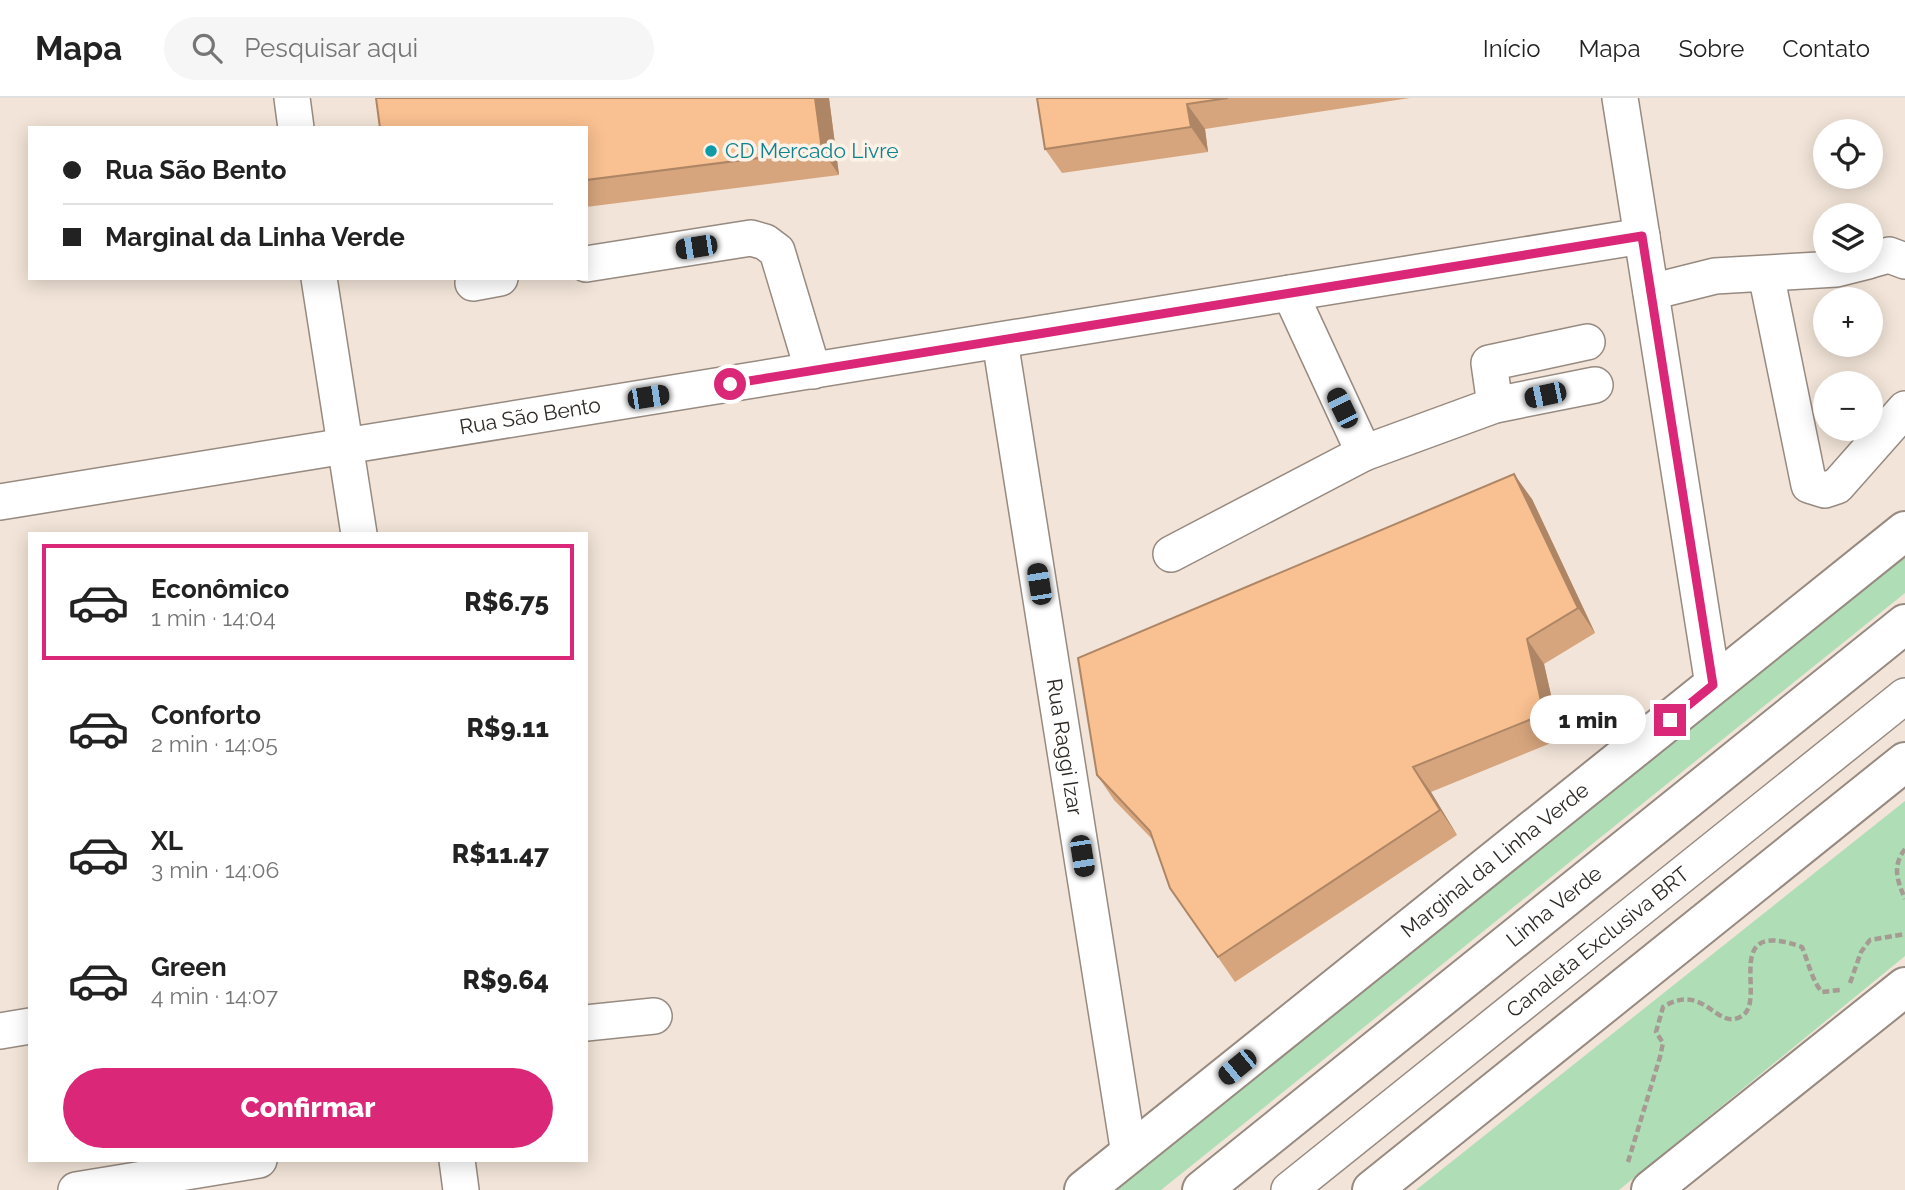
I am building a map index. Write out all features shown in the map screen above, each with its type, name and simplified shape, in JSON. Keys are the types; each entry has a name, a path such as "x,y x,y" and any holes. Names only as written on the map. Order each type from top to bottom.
{"main road":[{"name":"Marginal da Linha Verde","path":"1084,1190 1905,531"},
{"name":"Linha Verde","path":"1202,1190 1905,625"},
{"path":"1372,1190 1905,762"},
{"path":"1639,1179 1905,987"}],"street":[{"path":"292,98 296,126"},
{"path":"1620,98 1713,685"},
{"name":"Rua São Bento","path":"0,502 1642,236"},
{"path":"588,264 751,238 765,242 777,251 793,295 813,371"},
{"path":"1883,256 1889,255 1905,261"},
{"path":"1651,292 1716,276 1813,271"},
{"path":"1766,274 1809,485 1825,490 1838,486 1905,409"},
{"path":"320,280 359,532"},
{"path":"1290,293 1364,453"},
{"name":"Rua Raggi Izar","path":"1000,341 1129,1154"},
{"path":"1495,405 1489,363 1587,341"},
{"path":"1171,554 1364,453 1495,405 1595,385"},
{"name":"Canaleta Exclusiva BRT","path":"1289,1190 1905,696"},
{"path":"588,1023 654,1016"},
{"path":"0,1031 28,1026"},
{"path":"76,1190 247,1162"},
{"path":"457,1162 461,1190"}],"path":[{"path":"1905,849 1897,859 1896,873 1905,898"},
{"path":"1639,1179 1663,1043 1656,1032 1662,1007 1675,999 1692,998 1708,1006 1718,1016 1732,1019 1742,1016 1748,1009 1752,996 1748,968 1751,956 1760,945 1776,941 1802,947 1814,972 1815,984 1822,992 1836,992 1849,985 1861,952 1870,940 1905,934"}],"green space":[{"path":"1905,552 1905,593 1161,1190 1109,1190"},
{"path":"1905,801 1905,956 1619,1190 1416,1190"}],"building":[{"name":"CD Mercado Livre","path":"376,98 815,98 822,150 588,180 588,126 380,126"},
{"path":"1037,98 1228,98 1187,104 1191,127 1045,149"},
{"path":"1514,474 1578,608 1527,639 1544,714 1413,767 1440,810 1218,957 1170,888 1150,831 1097,775 1078,658"}],"place":[{"name":"CD Mercado Livre","path":"711,151"}],"route":[{"path":"730,384 1642,236 1713,685 1670,720"}]}
